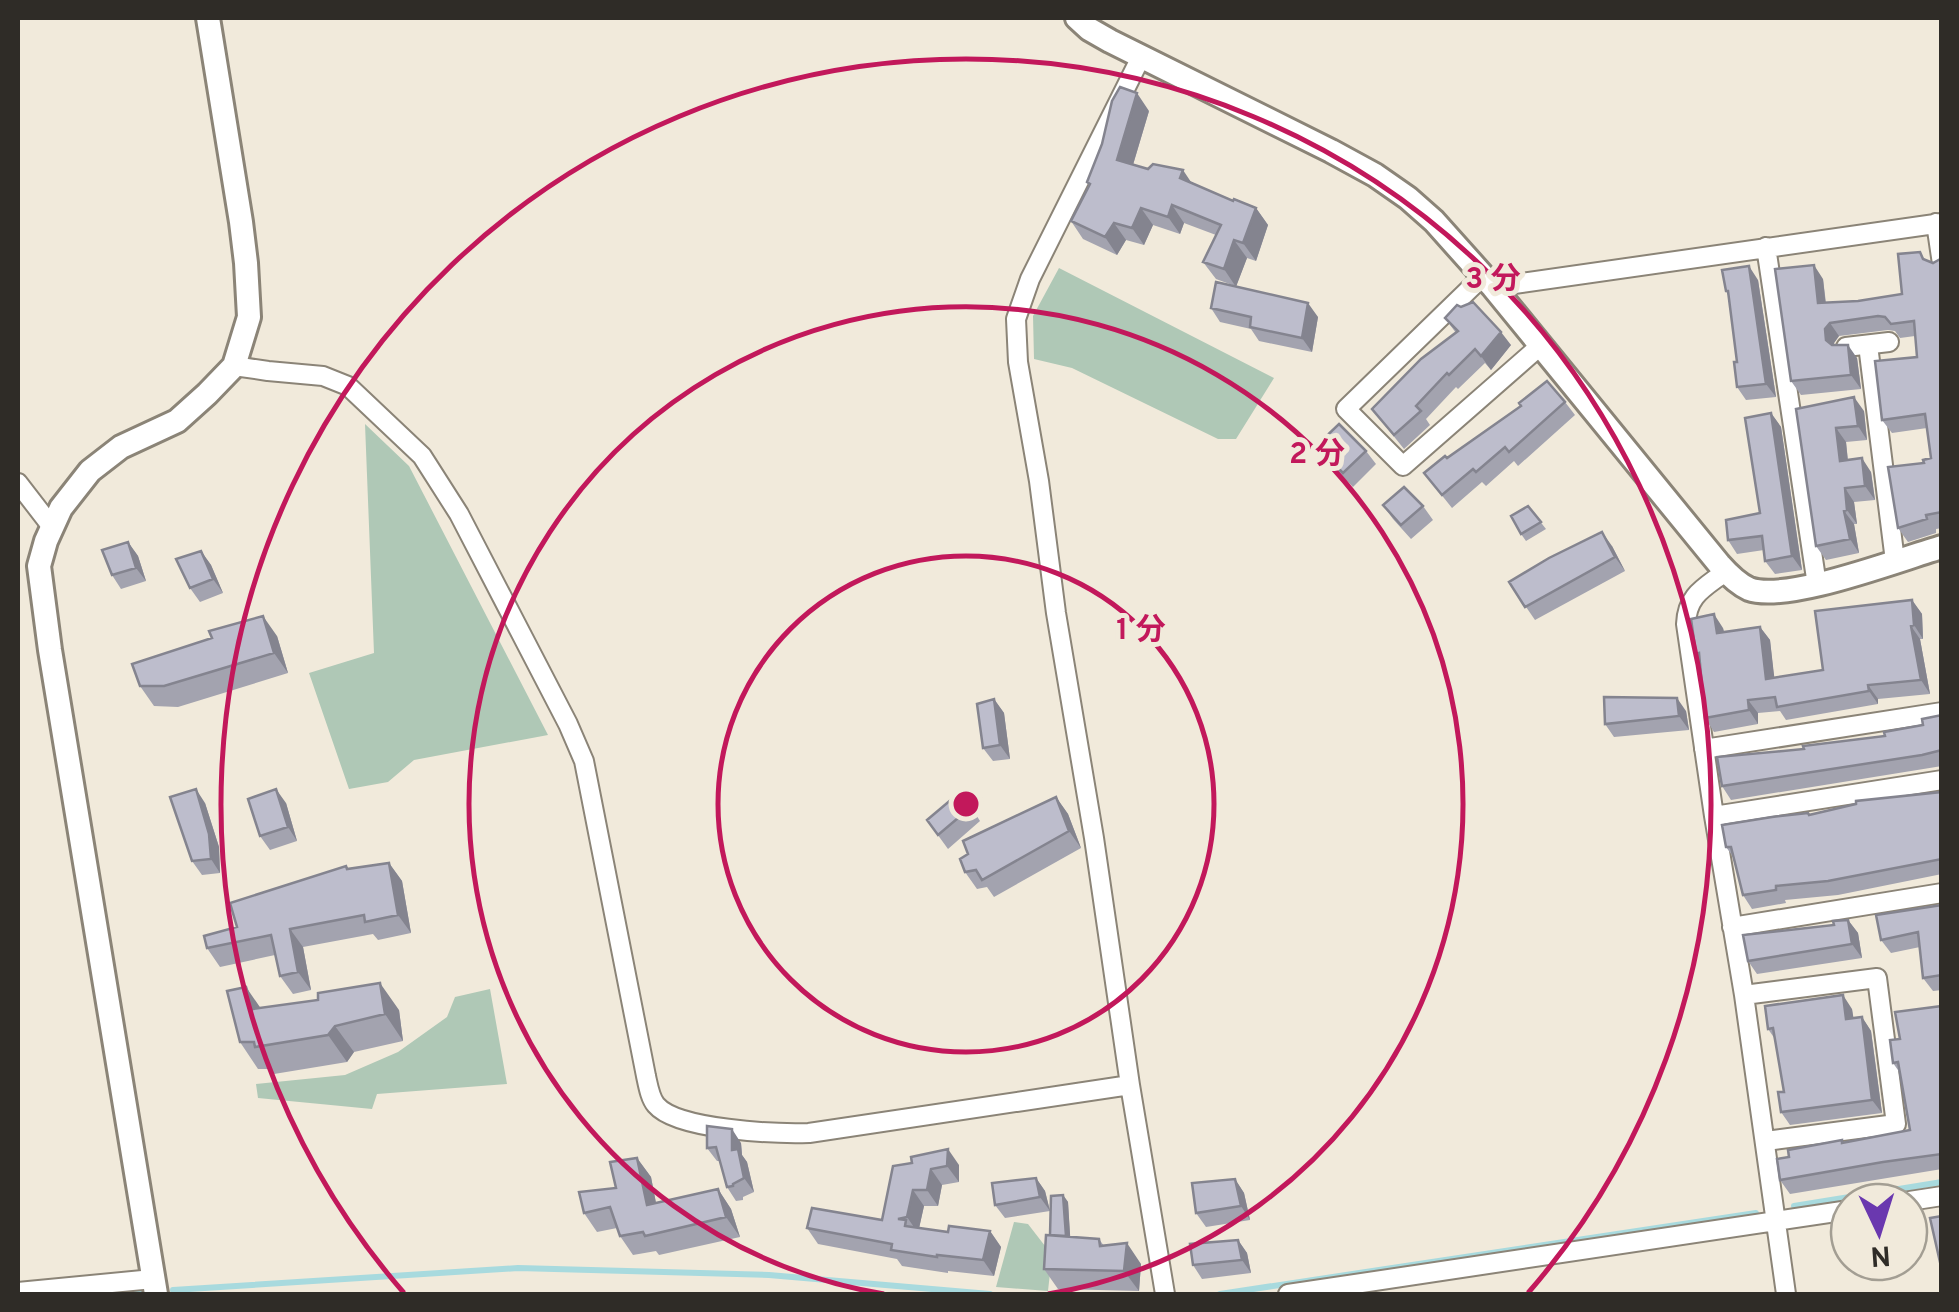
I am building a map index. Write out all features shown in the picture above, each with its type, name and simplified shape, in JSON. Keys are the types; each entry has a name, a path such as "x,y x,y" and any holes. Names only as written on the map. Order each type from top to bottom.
{"street":[{"path":"18,1292 155,1286 50,650 40,566 61,508 90,471 121,448 176,421 234,366 249,316 248,278 208,18"},
{"path":"1077,18 1089,29 1141,57 1375,175 1421,209 1488,282 1725,572 1746,588 1783,592 1817,585 1942,547"},
{"path":"1141,57 1030,278 1016,319 1018,362 1056,613 1165,1294"},
{"path":"1540,346 1403,466 1346,409 1488,282 1939,223 1942,264"},
{"path":"1766,247 1817,585"},
{"path":"1846,347 1889,342"},
{"path":"1868,345 1895,561"},
{"path":"234,366 323,376 348,386 422,456 459,514 584,761 653,1103 679,1119 786,1134 1130,1085"},
{"path":"18,483 52,526"},
{"path":"1725,572 1693,597 1686,611 1686,624 1786,1294"},
{"path":"1704,749 1942,712"},
{"path":"1714,816 1942,780"},
{"path":"1732,927 1942,893"},
{"path":"1744,995 1877,978 1896,1124 1766,1141"},
{"path":"1288,1294 1829,1213"}],"green space":[{"path":"1059,268 1274,378 1236,439 1218,439 1072,368 1034,359 1033,316"},
{"path":"365,424 409,466 548,735 414,760 388,782 349,789 309,673 374,653"},
{"path":"490,989 507,1084 377,1094 372,1109 258,1098 256,1084 345,1075 398,1052 447,1017 455,997"},
{"path":"1014,1222 1028,1224 1052,1255 1048,1291 996,1287"}],"building":[{"path":"1120,87 1137,93 1117,160 1148,169 1153,164 1183,170 1180,178 1256,208 1243,243 1234,240 1224,269 1203,262 1221,225 1172,205 1168,217 1141,208 1132,228 1114,223 1105,237 1071,221 1090,184 1087,182 1102,144 1112,101"},
{"path":"1920,252 1923,259 1933,263 1942,258 1942,512 1898,528 1888,467 1924,463 1923,460 1931,458 1925,414 1882,420 1875,361 1917,357 1914,321 1891,324 1878,316 1830,323 1825,329 1826,340 1832,345 1848,345 1851,375 1791,381 1775,269 1814,265 1818,303 1858,301 1902,294 1898,254"},
{"path":"1749,266 1766,384 1737,387 1728,291 1722,270"},
{"path":"1216,282 1308,303 1302,338 1250,327 1251,317 1211,308"},
{"path":"1473,302 1501,332 1481,356 1475,349 1447,373 1416,406 1421,411 1394,435 1372,409 1421,359 1458,331 1445,318 1457,305"},
{"path":"1547,381 1565,402 1509,452 1505,447 1442,495 1424,473 1521,406 1519,403"},
{"path":"1854,397 1858,426 1836,428 1840,461 1862,458 1865,486 1845,488 1844,511 1850,539 1816,546 1796,409"},
{"path":"1771,413 1792,556 1765,561 1762,536 1728,540 1726,520 1760,513 1745,418"},
{"path":"1339,424 1366,451 1343,473 1316,446"},
{"path":"1404,487 1423,506 1401,525 1383,505"},
{"path":"1528,506 1541,522 1521,534 1511,516"},
{"path":"1602,532 1615,557 1525,607 1509,582"},
{"path":"128,542 136,568 112,575 102,550"},
{"path":"201,551 213,579 190,588 176,559"},
{"path":"1912,600 1911,626 1921,680 1868,685 1869,691 1777,707 1775,697 1748,700 1749,710 1705,718 1699,653 1696,654 1691,619 1714,614 1717,633 1760,627 1766,679 1823,670 1815,611"},
{"path":"263,616 274,653 164,686 140,686 132,664 212,638 209,631"},
{"path":"1604,697 1677,698 1679,716 1605,724"},
{"path":"994,699 1000,745 983,748 977,704"},
{"path":"1942,715 1942,750 1722,786 1717,757 1885,736 1884,732 1923,725 1922,719"},
{"path":"196,789 209,834 211,859 192,861 170,797"},
{"path":"276,789 288,827 260,836 248,799"},
{"path":"1942,792 1942,859 1743,895 1722,825 1809,815 1856,801"},
{"path":"959,793 971,807 938,835 927,820"},
{"path":"1056,797 1069,831 982,880 976,870 965,872 960,859 968,854 963,841"},
{"path":"389,863 398,915 365,922 364,915 290,929 298,972 280,976 271,935 207,948 204,936 237,927 230,903 346,866 347,869"},
{"path":"1942,905 1942,975 1923,978 1918,932 1881,940 1876,915"},
{"path":"1848,920 1852,944 1748,961 1743,935"},
{"path":"380,983 385,1014 335,1026 328,1035 255,1047 254,1042 240,1042 227,991 246,987 253,1009 318,1000 318,993"},
{"path":"1843,995 1846,1019 1862,1017 1872,1100 1781,1112 1778,1092 1784,1092 1773,1028 1768,1029 1765,1006"},
{"path":"1942,1006 1942,1154 1780,1180 1777,1159 1789,1157 1788,1150 1910,1130 1898,1062 1893,1063 1890,1040 1900,1039 1895,1012"},
{"path":"707,1126 732,1129 732,1150 738,1149 744,1178 733,1186 727,1187 716,1147 707,1148"},
{"path":"948,1149 947,1166 931,1169 927,1190 913,1190 907,1217 898,1219 906,1220 905,1226 948,1232 949,1226 990,1231 983,1260 891,1250 892,1244 807,1228 812,1208 882,1220 893,1166 912,1163 911,1157"},
{"path":"637,1158 647,1205 718,1189 726,1217 645,1236 643,1232 620,1236 610,1207 584,1213 579,1192 616,1188 610,1162"},
{"path":"1036,1178 1040,1197 995,1205 992,1183"},
{"path":"1235,1179 1241,1206 1196,1213 1192,1183"},
{"path":"1063,1195 1066,1236 1050,1235 1051,1196"},
{"path":"1942,1216 1942,1271 1930,1218"},
{"path":"1046,1235 1099,1239 1100,1246 1127,1243 1124,1271 1044,1269"},
{"path":"1238,1240 1242,1260 1193,1265 1190,1244"}],"waterway":[{"path":"1794,1206 1942,1182"},
{"path":"1220,1294 1756,1213"},
{"path":"173,1290 518,1268 769,1275 990,1294"},
{"path":"103,1294 141,1291"}]}
